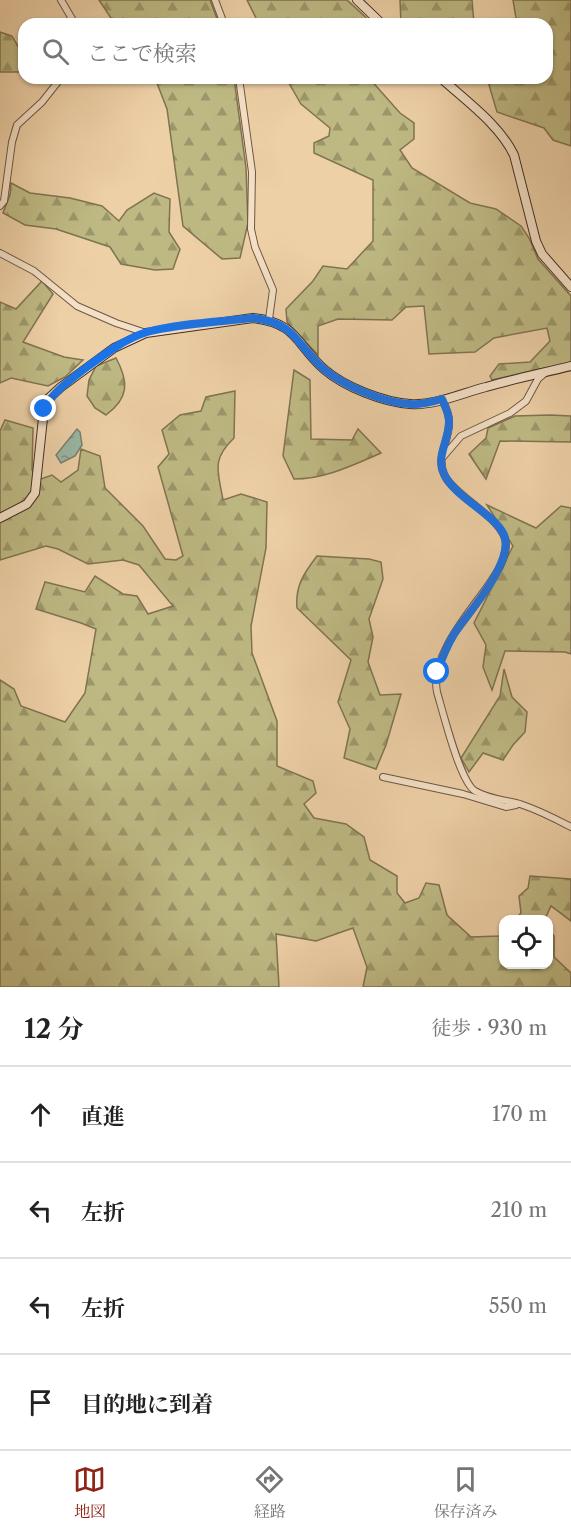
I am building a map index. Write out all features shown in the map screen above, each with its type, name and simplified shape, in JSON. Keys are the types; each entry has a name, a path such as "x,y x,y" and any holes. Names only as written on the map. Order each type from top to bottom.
{"street":[{"path":"61,0 72,18"},
{"path":"215,0 222,18"},
{"path":"357,0 376,18"},
{"path":"0,206 4,201 12,142 17,125 42,102 56,84"},
{"path":"239,84 252,172 250,229 273,290 269,320"},
{"path":"447,84 491,125 508,145 514,155 536,241 542,254 571,287"},
{"path":"0,253 34,271 77,306 146,333"},
{"path":"0,518 27,504 35,493 41,422 49,398 114,348 146,333 253,318 269,320 281,324 324,369 354,388 410,404 442,399 571,366"},
{"path":"441,460 460,436 510,413 526,401 538,379 545,372"},
{"path":"442,399 449,420 441,460 443,472 448,481 497,525 505,536 506,546 498,571 444,652 437,672 437,692 461,769 467,783 474,791 491,798 519,804 571,827"},
{"path":"383,777 463,794 506,807 519,804"}],"green space":[{"path":"99,0 210,0 217,18 111,18"},
{"path":"247,0 347,0 366,18 256,18"},
{"path":"400,0 472,0 474,18 401,18"},
{"path":"513,0 571,0 571,146 553,140 544,128 497,112 489,84 553,84 553,18 516,18"},
{"path":"0,32 12,36 18,46 18,72 0,72"},
{"path":"157,84 235,84 246,168 248,223 240,258 222,259 183,226 167,109"},
{"path":"289,84 374,84 400,113 414,123 414,139 400,150 412,168 470,203 496,209 521,226 538,259 571,296 571,362 492,380 490,376 499,364 530,362 550,341 547,328 494,338 475,352 429,354 424,306 406,307 392,320 338,319 318,326 318,355 287,322 286,309 313,281 323,266 347,269 373,241 373,180 314,153 314,143 329,136 330,128 301,104"},
{"path":"11,183 30,193 70,198 102,206 119,221 127,210 154,193 170,199 169,232 180,249 173,269 155,270 121,264 110,247 56,229 25,225 3,213 10,195"},
{"path":"42,281 53,294 23,342 64,357 83,360 65,377 48,386 11,378 0,383 0,302 16,309"},
{"path":"116,358 125,382 123,396 114,409 106,415 95,408 87,396 89,380 96,366"},
{"path":"294,370 310,380 311,439 352,440 358,429 381,453 328,474 294,479 283,456"},
{"path":"235,391 234,438 222,453 218,466 223,500 241,494 267,502 266,548 251,626 252,653 277,721 277,766 313,781 316,793 304,804 314,818 346,824 364,837 370,860 397,876 397,893 405,903 419,898 426,883 439,885 447,915 471,937 499,936 499,969 553,969 553,935 554,957 571,973 571,987 363,987 367,967 353,928 316,941 276,934 279,987 0,987 0,680 14,689 21,706 65,722 85,693 96,629 36,609 45,582 85,592 95,576 123,594 137,596 148,614 173,606 139,565 123,560 88,564 58,549 46,546 0,560 0,431 5,420 33,428 32,470 41,479 52,475 61,482 78,470 81,449 100,456 105,488 143,526 165,559 176,560 183,556 158,467 169,454 162,430 180,415 201,411 206,397"},
{"path":"515,416 571,416 571,442 500,441 486,479 469,454 486,438 488,428"},
{"path":"487,505 536,528 561,506 571,508 571,654 505,651 492,690 483,667 486,645 474,623 513,546"},
{"path":"317,556 369,559 381,562 383,579 369,619 373,637 368,662 380,695 401,694 386,745 376,769 344,758 350,729 338,702 351,660 297,608 297,593 301,580"},
{"path":"504,669 512,697 527,712 525,732 503,760 483,753 469,772 461,758 500,696"},
{"path":"530,876 571,879 571,921 551,906 547,915 519,915 521,913 519,896 528,888"}],"water":[{"path":"77,429 80,432 82,445 75,456 61,463 56,455"}],"route":[{"path":"44,409 49,398 91,364 114,348 146,333 253,318 281,324 324,369 354,388 410,404 442,399 449,420 441,460 443,472 456,489 497,525 505,536 506,546 498,571 453,636 437,672"}]}
